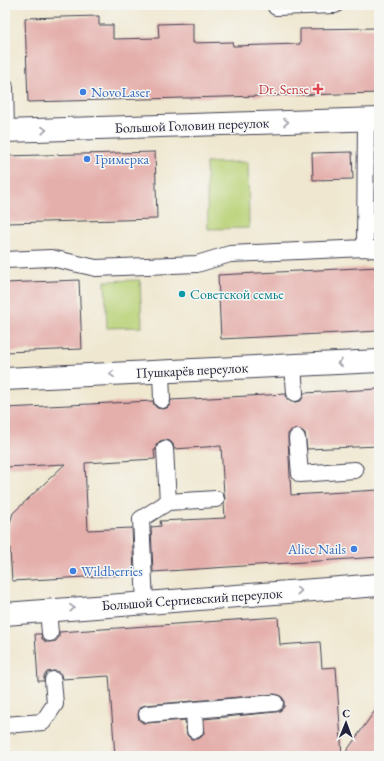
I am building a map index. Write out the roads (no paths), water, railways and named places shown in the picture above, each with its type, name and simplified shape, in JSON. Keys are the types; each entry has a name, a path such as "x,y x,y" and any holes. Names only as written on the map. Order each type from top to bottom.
{"street":[{"name":"Большой Головин переулок","path":"6,131 372,119"},
{"name":"Пушкарёв переулок","path":"5,380 379,361"},
{"name":"Большой Сергиевский переулок","path":"5,614 379,585"}],"lane":[{"path":"276,7 335,5"},
{"path":"5,87 6,131"},
{"path":"5,260 51,258 96,268 104,268 197,264 230,254 372,249 372,119"},
{"path":"293,366 295,394"},
{"path":"161,372 162,400"},
{"path":"298,438 300,474 355,470"},
{"path":"165,449 168,502"},
{"path":"145,603 141,519 168,502 216,499"},
{"path":"48,610 50,633"},
{"path":"5,725 43,722 54,704 53,680"},
{"path":"147,714 276,703"},
{"path":"194,710 195,730"}],"place":[{"name":"Dr. Sense","path":"318,89"},
{"name":"NovoLaser","path":"83,92"},
{"name":"Гримерка","path":"87,159"},
{"name":"Советской семье","path":"182,294"},
{"name":"Alice Nails","path":"354,549"},
{"name":"Wildberries","path":"73,571"}]}
